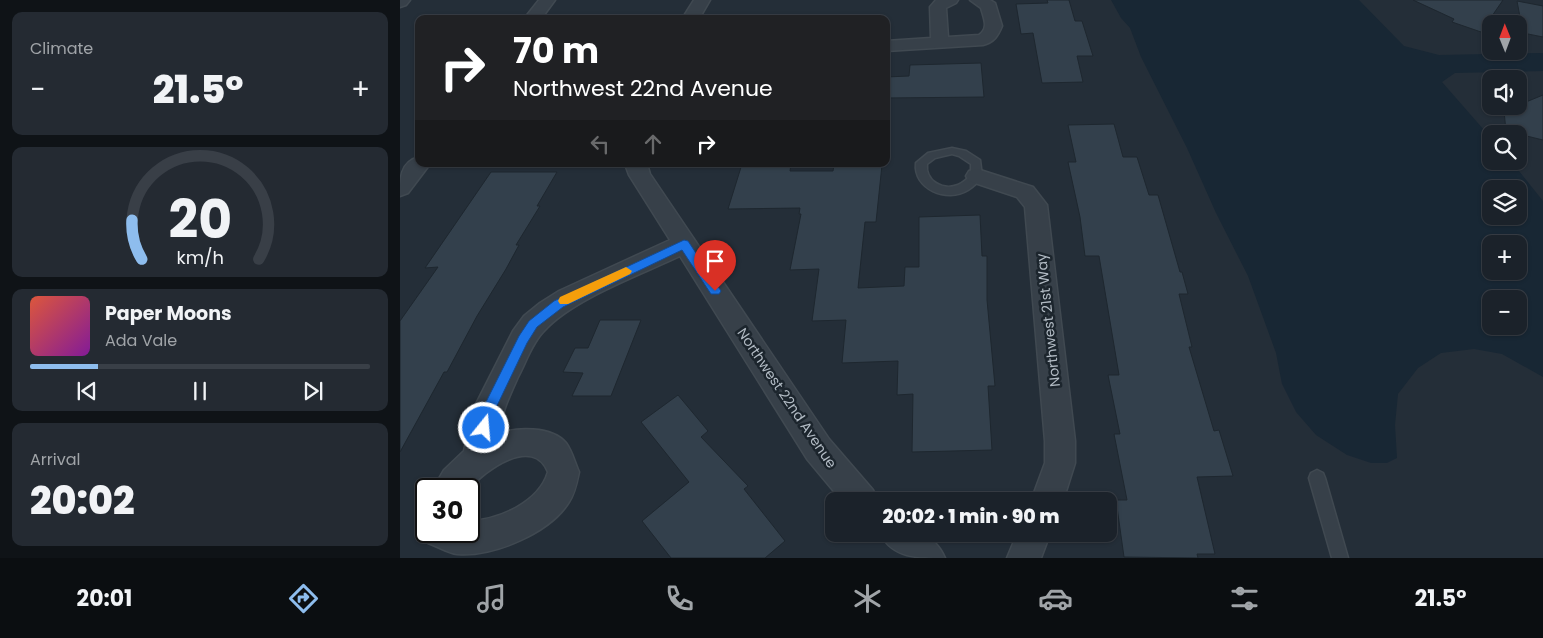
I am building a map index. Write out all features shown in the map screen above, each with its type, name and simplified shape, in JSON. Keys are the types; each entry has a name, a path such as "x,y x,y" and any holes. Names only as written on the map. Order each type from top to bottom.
{"street":[{"path":"535,15 547,0"},
{"path":"693,15 702,0"},
{"path":"940,43 938,7 943,2 950,0"},
{"path":"890,46 983,40 990,35 994,26 992,13 988,6 978,0"},
{"path":"400,188 417,167"},
{"name":"Northwest 22nd Avenue","path":"637,167 640,175 684,244 818,449 854,492"},
{"name":"Northwest 21st Way","path":"977,176 1025,192 1036,205 1060,440 1060,463 1050,492"},
{"path":"478,460 487,412 523,339 533,324 549,310 568,298 684,244"},
{"path":"447,543 459,551 475,554 493,551 512,544 544,518 555,503 561,487 563,472 560,460 552,450 541,444 519,443 494,450 462,472 458,478"},
{"path":"907,542 928,558"},
{"path":"1024,558 1031,542"}],"lane":[{"path":"952,151 962,153 976,162 977,176 973,182 965,187 945,190 927,184 920,172 921,165 933,154 952,151"},
{"path":"1317,478 1340,558"}],"water":[{"path":"1111,0 1359,0 1404,46 1439,55 1482,54 1482,60 1528,60 1528,53 1543,53 1543,71 1482,70 1482,72 1455,73 1442,82 1482,128 1482,170 1518,170 1526,180 1482,180 1482,225 1527,225 1527,181 1543,201 1543,377 1502,354 1474,349 1441,353 1418,368 1398,394 1395,425 1397,458 1387,463 1371,463 1347,455 1316,435 1296,412 1282,384 1276,353 1248,276 1141,57 1130,28 1121,18"}],"building":[{"path":"1047,0 1069,0 1075,21 1082,21 1093,56 1077,56 1083,82 1042,83 1033,33 1021,34 1016,4 1048,3"},
{"path":"1413,0 1503,0 1493,15 1482,15 1481,32 1452,22 1454,19"},
{"path":"1517,1 1543,6 1543,37 1528,34 1528,15 1520,15"},
{"path":"981,63 984,97 890,98 890,77 909,76 910,65"},
{"path":"1543,95 1543,140 1527,136 1527,125 1505,125 1504,115 1527,115 1527,102"},
{"path":"1114,124 1123,157 1137,157 1149,195 1158,195 1188,294 1179,294 1192,347 1189,347 1214,431 1219,430 1233,476 1197,477 1215,554 1197,554 1198,558 1124,557 1117,500 1127,500 1114,434 1120,434 1108,375 1119,375 1099,256 1085,256 1080,217 1068,162 1076,162 1068,125"},
{"path":"741,167 791,167 790,171 833,171 834,167 882,167 876,222 865,222 858,288 904,286 905,267 919,267 919,217 980,215 982,256 987,256 987,300 995,386 988,386 992,450 912,452 913,394 897,395 898,361 842,363 846,320 812,321 819,269 790,270 801,214 799,214 800,208 728,209"},
{"path":"491,172 557,172 537,206 540,206 516,245 519,245 506,269 477,316 447,372 444,372 400,452 400,321 438,267 425,268"},
{"path":"600,320 641,320 611,396 572,396 583,373 563,372 575,348 588,348"},
{"path":"678,395 708,431 701,437 748,486 744,489 785,541 765,558 671,558 642,521 689,482 641,422"}],"slow traffic":[{"path":"564,301 626,271"}],"route":[{"path":"484,428 487,412 523,339 533,324 549,310 568,298 684,244 715,291"}]}
